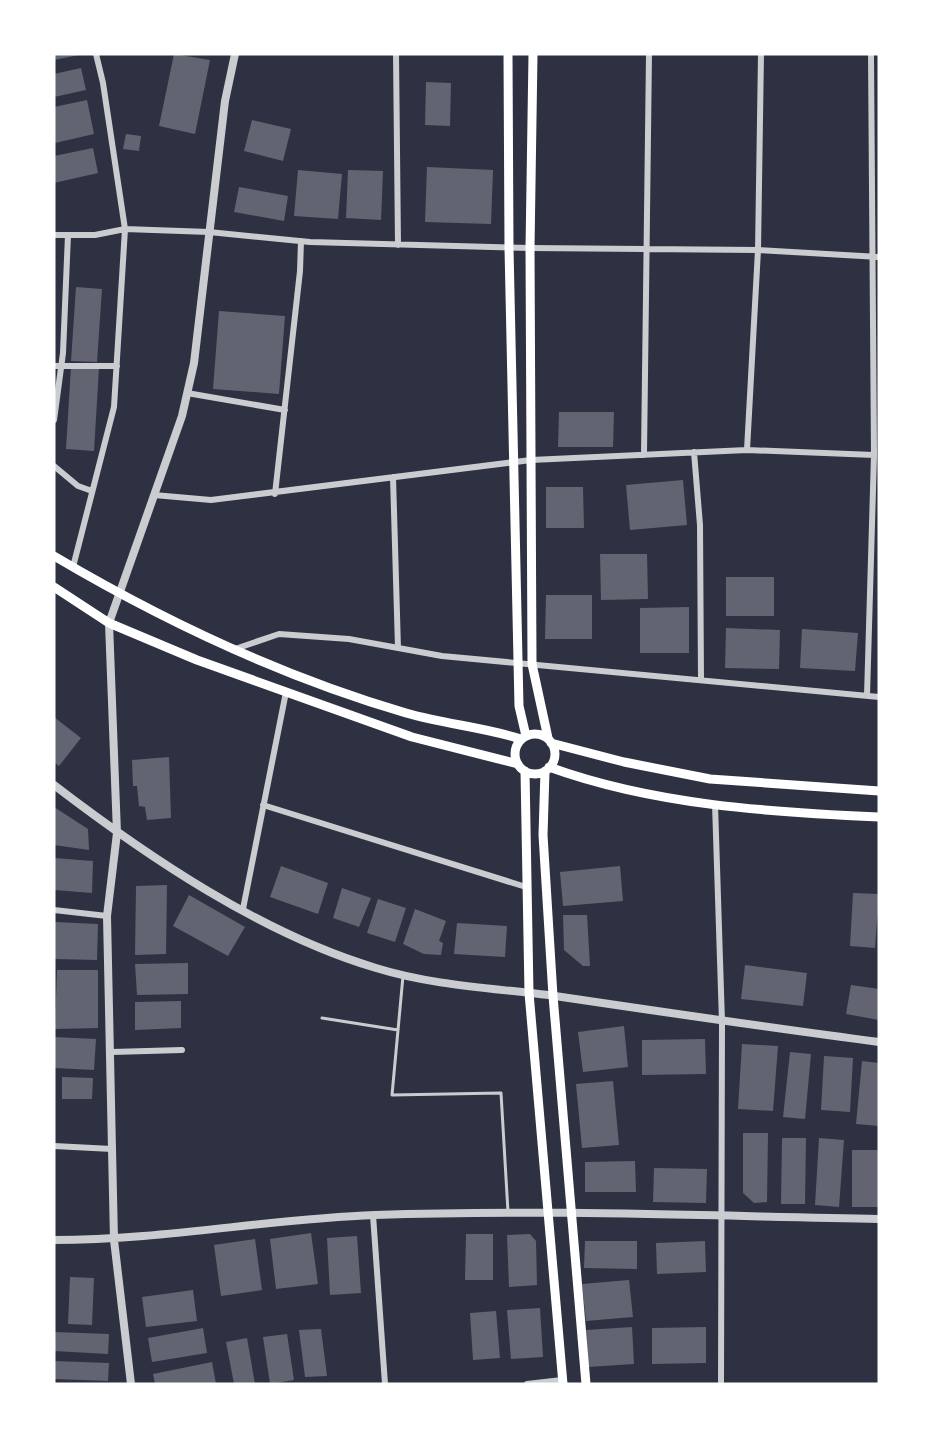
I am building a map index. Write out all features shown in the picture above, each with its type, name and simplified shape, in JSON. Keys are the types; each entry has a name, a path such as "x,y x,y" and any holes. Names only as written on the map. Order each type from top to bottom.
{"main road":[{"path":"508,54 509,248 519,706 524,737 516,749 522,768 529,993 562,1382"},
{"path":"533,54 530,249 532,664 549,740 555,753 547,769 543,835 553,996 586,1384"},
{"path":"54,556 119,594 235,649 315,682 406,712 524,737 537,734 549,740 624,762 710,779 879,790"},
{"path":"54,587 109,623 161,646 412,737 535,773 547,769 646,796 879,817"}],"street":[{"path":"73,567 114,407 125,229 104,83 96,54"},
{"path":"131,1384 114,1240 112,1052 107,916 117,833 109,623 182,416 194,363 225,100 235,54"},
{"path":"396,54 398,245"},
{"path":"644,455 649,54"},
{"path":"747,450 758,250 761,54"},
{"path":"867,696 874,455 876,257 871,54"},
{"path":"54,235 95,235 125,229 209,232 301,241 398,245 530,249 758,250 876,257"},
{"path":"54,420 68,235"},
{"path":"276,494 300,271 301,241"},
{"path":"58,366 117,366"},
{"path":"187,393 285,410"},
{"path":"154,495 211,500 276,494 531,460 747,450 874,455"},
{"path":"694,453 700,525 701,680"},
{"path":"54,466 78,486 92,491"},
{"path":"393,477 398,648"},
{"path":"871,573 879,573"},
{"path":"235,649 279,634 349,639 442,656 879,697"},
{"path":"243,909 286,693"},
{"path":"54,785 117,833 158,860 243,909 291,934 346,957 403,976 447,984 553,996 722,1022 879,1042"},
{"path":"715,804 722,1022 721,1384"},
{"path":"263,805 526,887"},
{"path":"54,910 107,916"},
{"path":"112,1052 182,1050"},
{"path":"54,1146 112,1149"},
{"path":"54,1240 114,1240 373,1215 573,1212 879,1219"},
{"path":"373,1215 385,1384"},
{"path":"527,1384 562,1382"}],"lane":[{"path":"403,976 392,1095 501,1093 508,1213"},
{"path":"322,1018 398,1030"}],"building":[{"path":"54,54 78,54 79,55 54,60"},
{"path":"174,54 210,60 195,134 159,126"},
{"path":"81,68 86,90 54,97 54,74"},
{"path":"426,82 451,83 450,126 425,125"},
{"path":"87,100 94,134 55,143 54,107"},
{"path":"252,120 291,129 283,161 244,151"},
{"path":"126,134 141,136 139,151 123,149"},
{"path":"93,148 98,173 54,183 54,156"},
{"path":"427,167 493,170 491,224 425,222"},
{"path":"298,170 342,174 338,219 294,216"},
{"path":"348,170 383,171 381,220 346,218"},
{"path":"239,187 288,196 284,221 234,212"},
{"path":"76,287 102,289 97,362 71,361"},
{"path":"219,311 285,316 279,394 213,389"},
{"path":"71,367 99,368 94,451 66,449"},
{"path":"559,412 614,412 613,447 558,447"},
{"path":"683,480 687,525 630,530 626,485"},
{"path":"546,487 583,487 584,528 546,528"},
{"path":"600,554 647,554 648,599 601,600"},
{"path":"726,577 774,577 774,616 726,616"},
{"path":"546,595 592,595 592,639 545,639"},
{"path":"689,607 689,653 640,653 640,608"},
{"path":"726,628 780,630 779,669 725,668"},
{"path":"802,629 858,633 855,671 800,668"},
{"path":"54,717 81,738 59,766 54,762"},
{"path":"169,757 171,818 147,820 145,807 139,806 137,786 133,786 132,760"},
{"path":"54,807 88,829 89,850 54,845"},
{"path":"54,858 93,861 92,893 54,890"},
{"path":"281,866 328,883 318,914 270,897"},
{"path":"620,866 623,901 563,906 560,872"},
{"path":"167,885 166,954 135,955 136,886"},
{"path":"342,888 371,898 359,927 333,918"},
{"path":"853,893 879,894 875,948 850,946"},
{"path":"189,895 245,927 228,956 173,926"},
{"path":"378,899 406,908 395,942 367,933"},
{"path":"415,909 446,921 439,941 443,943 441,955 424,954 403,944"},
{"path":"563,915 587,915 590,966 583,966 564,950"},
{"path":"55,922 98,924 97,960 54,959"},
{"path":"457,923 507,926 505,957 454,954"},
{"path":"188,963 188,994 137,995 135,964"},
{"path":"745,965 807,973 803,1006 741,999"},
{"path":"57,970 98,970 98,1028 55,1029"},
{"path":"851,985 879,989 879,1020 846,1014"},
{"path":"181,1001 181,1028 135,1030 135,1002"},
{"path":"624,1026 628,1067 583,1072 578,1032"},
{"path":"54,1037 96,1039 94,1070 54,1068"},
{"path":"705,1039 706,1074 642,1075 642,1040"},
{"path":"742,1044 778,1046 773,1111 738,1109"},
{"path":"790,1052 811,1054 805,1119 783,1117"},
{"path":"824,1056 853,1058 850,1112 821,1110"},
{"path":"862,1061 879,1063 879,1126 856,1124"},
{"path":"62,1077 93,1078 92,1099 62,1099"},
{"path":"613,1081 619,1145 582,1148 576,1084"},
{"path":"743,1133 768,1133 767,1202 754,1203 743,1193"},
{"path":"782,1138 806,1138 805,1204 781,1204"},
{"path":"819,1138 844,1140 839,1207 815,1205"},
{"path":"852,1150 879,1150 879,1207 852,1207"},
{"path":"635,1161 636,1192 585,1192 585,1162"},
{"path":"654,1168 707,1169 706,1203 653,1202"},
{"path":"311,1233 318,1284 276,1289 270,1239"},
{"path":"466,1234 493,1234 493,1280 465,1280"},
{"path":"530,1234 536,1241 537,1285 509,1287 507,1235"},
{"path":"357,1236 361,1293 330,1295 327,1238"},
{"path":"255,1239 262,1290 221,1296 214,1245"},
{"path":"585,1241 637,1241 637,1269 584,1268"},
{"path":"705,1241 706,1272 657,1274 656,1243"},
{"path":"70,1277 94,1278 92,1325 68,1324"},
{"path":"629,1280 633,1317 586,1321 582,1284"},
{"path":"193,1290 197,1321 146,1327 142,1297"},
{"path":"540,1308 543,1357 511,1359 507,1310"},
{"path":"496,1311 500,1358 473,1360 470,1313"},
{"path":"632,1327 634,1364 588,1367 586,1330"},
{"path":"706,1327 706,1363 652,1364 652,1328"},
{"path":"203,1328 207,1353 152,1362 148,1338"},
{"path":"321,1329 327,1376 305,1377 299,1330"},
{"path":"54,1332 109,1334 108,1354 54,1351"},
{"path":"287,1334 294,1380 270,1384 263,1337"},
{"path":"247,1338 255,1384 234,1384 226,1342"},
{"path":"54,1361 109,1363 108,1381 54,1379"},
{"path":"212,1362 216,1384 155,1384 153,1374"}]}
